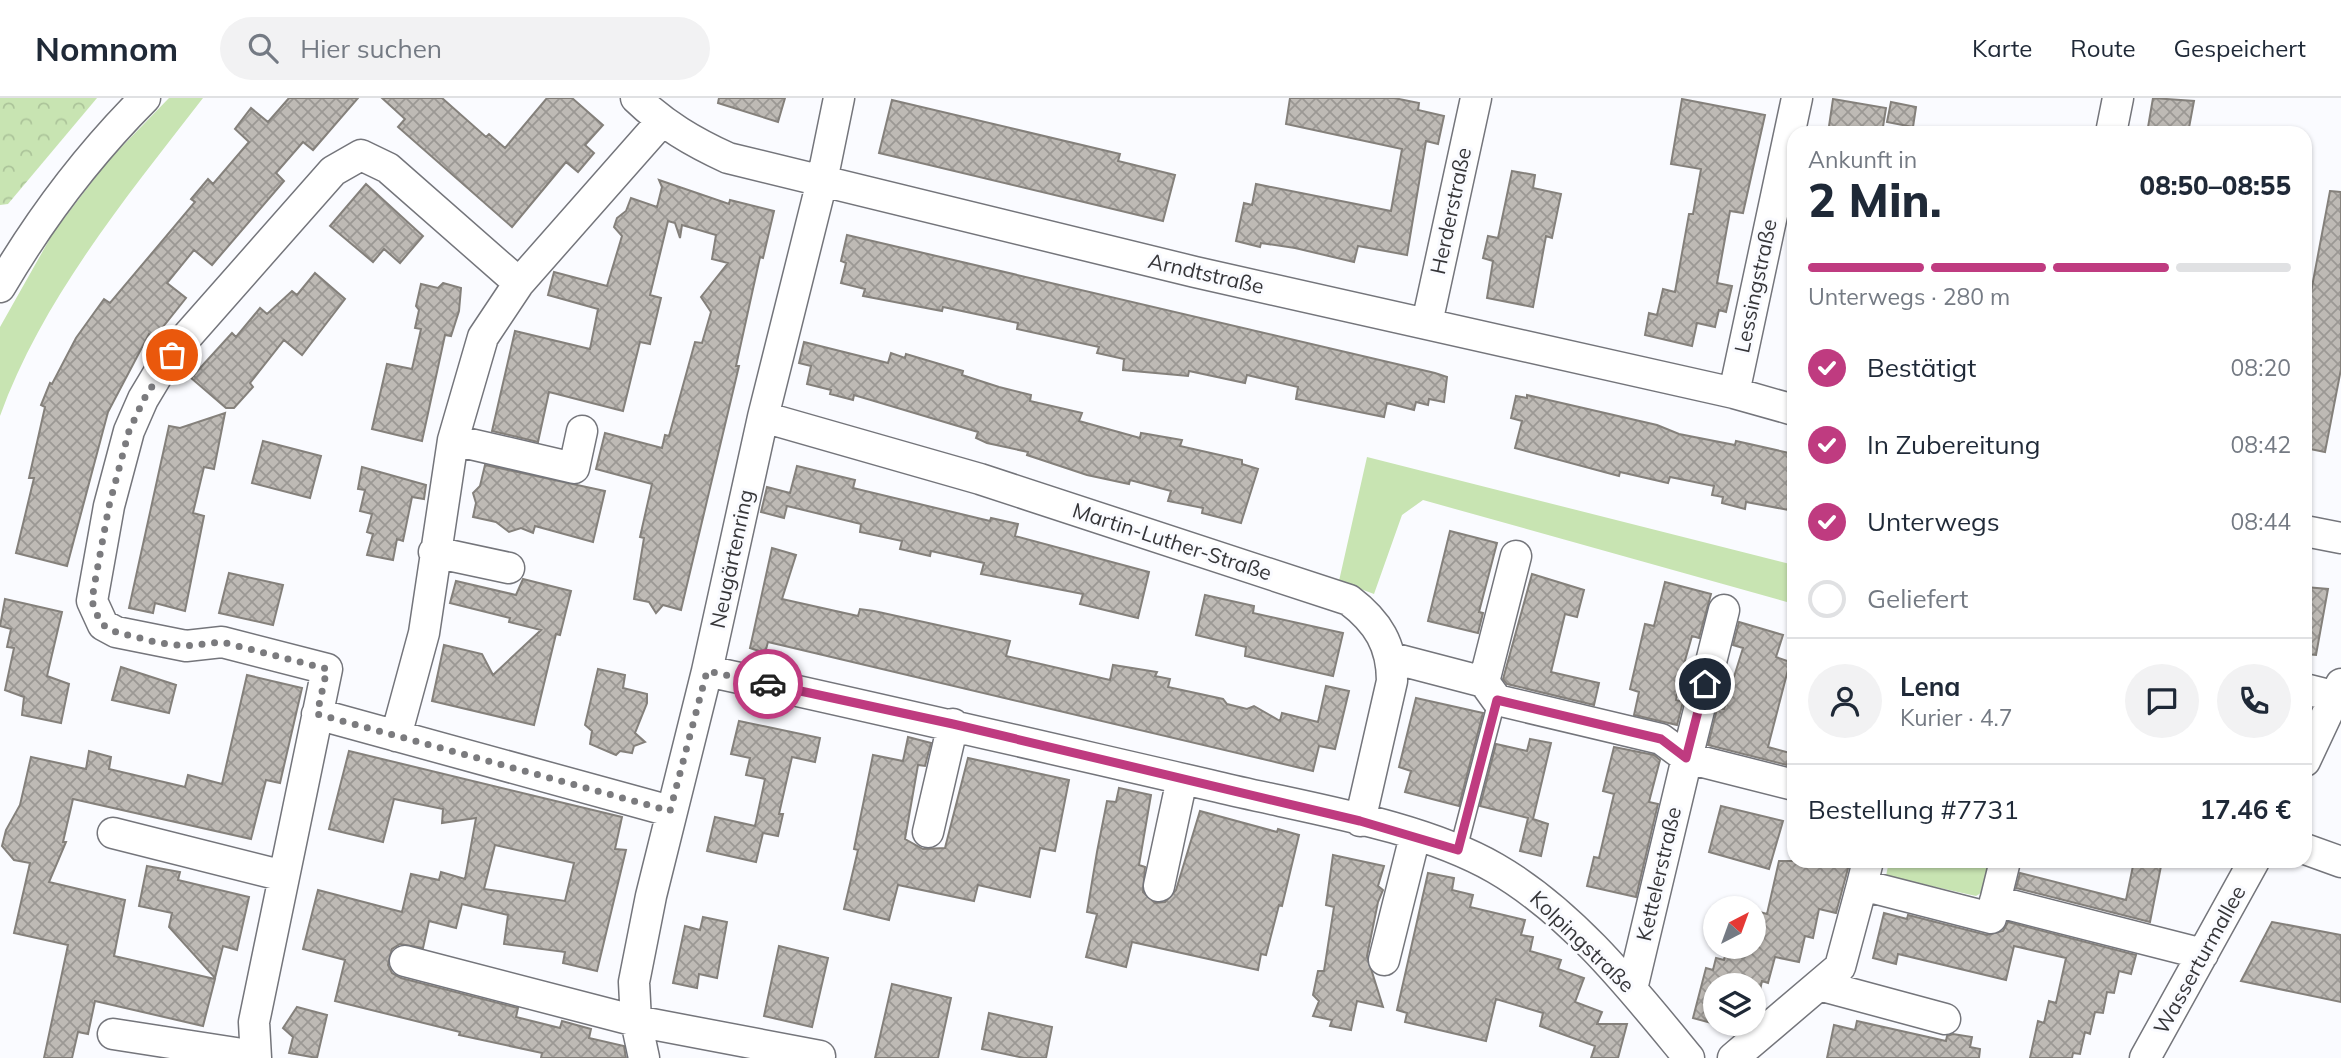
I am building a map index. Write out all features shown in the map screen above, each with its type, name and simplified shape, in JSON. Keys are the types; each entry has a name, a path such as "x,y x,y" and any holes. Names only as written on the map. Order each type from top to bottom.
{"street":[{"path":"0,287 34,229 77,171 145,98"},
{"name":"Arndtstraße","path":"636,98 661,122 692,142 728,158 1427,324 1734,393 1787,408"},
{"name":"Neugärtenring","path":"644,1058 636,1021 634,982 670,811 707,671 763,417 822,181 839,98"},
{"name":"Herderstraße","path":"1427,324 1476,98"},
{"name":"Lessingstraße","path":"1791,126 1797,98"},
{"path":"2112,126 2118,98"},
{"path":"396,736 424,632 453,440 483,337 519,283 661,122"},
{"name":"Lessingstraße","path":"1734,393 1787,145"},
{"path":"113,1034 256,1057 254,1022 327,669 222,642 186,646 159,643 116,632 103,625 92,601 94,587 129,431 144,399 161,369 183,341 333,171 361,155 388,168 519,283"},
{"name":"Martin-Luther-Straße","path":"763,417 980,479 1349,600 1379,629 1392,658"},
{"path":"453,440 574,468 582,431"},
{"path":"2312,532 2341,538"},
{"path":"434,552 509,568"},
{"path":"1490,691 1516,556"},
{"name":"Kettelerstraße","path":"1632,989 1724,610"},
{"path":"1360,821 1392,681 1392,658 1490,691 1661,739 1686,758 1787,783"},
{"name":"Kolpingstraße","path":"707,671 953,724 1360,821 1458,850 1496,869 1547,903 1632,989 1689,1058"},
{"path":"2312,689 2339,690 2312,746"},
{"path":"317,714 670,811"},
{"path":"928,832 953,724"},
{"path":"1159,886 1182,779"},
{"path":"113,834 284,876"},
{"path":"1384,960 1415,836"},
{"path":"2312,852 2341,862"},
{"path":"1733,1058 1840,967 1865,873 1991,918 2003,868"},
{"name":"Wasserturmallee","path":"2145,1058 2250,868"},
{"path":"1995,901 2203,954"},
{"path":"405,961 636,1021 820,1056"},
{"path":"1819,985 1945,1019"}],"lane":[{"path":"1458,850 1490,691"}],"green space":[{"path":"0,98 97,98 8,204 0,205"},
{"path":"169,98 203,98 117,210 63,290 18,373 0,416 0,327 53,233 107,162"},
{"path":"1367,457 1787,563 1787,602 1423,500 1402,515 1374,594 1339,581"},
{"path":"1888,868 1993,868 1989,888 1976,896 1886,876"}],"building":[{"path":"289,98 358,98 313,150 303,142 276,173 284,181 212,265 194,250 167,283 186,298 154,338 149,334 108,412 67,566 16,553 34,478 29,478 45,407 41,405 50,383 52,384 76,338 104,299 110,303 195,202 191,199 208,179 213,184 249,142 235,129 251,108 268,122"},
{"path":"382,98 442,98 486,137 489,134 505,148 547,98 572,98 603,125 585,145 594,153 578,172 566,162 512,227 398,127 405,119"},
{"path":"719,98 785,98 778,122 718,103"},
{"path":"1290,98 1394,98 1419,103 1418,110 1444,116 1438,144 1426,141 1407,255 1358,246 1354,262 1295,248 1261,243 1260,247 1236,241 1244,203 1252,205 1256,184 1391,211 1402,149 1286,124"},
{"path":"2153,98 2194,101 2189,126 2148,126"},
{"path":"1682,99 1765,115 1743,213 1730,211 1717,283 1732,286 1726,312 1719,310 1715,327 1697,323 1692,346 1645,335 1649,313 1657,315 1663,289 1675,292 1689,214 1693,214 1701,169 1671,164"},
{"path":"1833,99 1886,108 1883,126 1829,126"},
{"path":"892,100 1120,154 1118,161 1175,175 1163,221 879,153"},
{"path":"1891,102 1916,107 1913,126 1887,122"},
{"path":"1512,171 1535,175 1533,188 1561,194 1552,238 1546,236 1533,307 1487,298 1493,261 1483,258 1488,236 1498,238"},
{"path":"659,180 729,204 730,200 774,211 763,258 760,257 736,366 739,366 681,610 663,605 656,613 649,602 634,599 644,538 640,537 652,484 596,469 605,433 662,448 665,435 669,436 695,342 702,343 711,312 701,297 728,263 712,259 716,235 682,225 680,238 675,223 668,221 650,295 661,298 650,344 640,342 623,411 549,392 538,442 492,431 515,331 590,349 598,309 548,295 554,272 607,286 622,236 614,227 617,218 626,211 631,198 657,207 662,187"},
{"path":"366,184 423,236 400,263 384,249 373,262 330,226"},
{"path":"2330,191 2341,192 2341,369 2325,452 2312,449 2312,287"},
{"path":"847,235 1435,373 1447,377 1444,402 1429,399 1428,405 1416,402 1414,410 1387,403 1384,417 1296,399 1298,387 1247,375 1245,383 1189,371 1188,376 1123,370 1124,359 1097,353 1099,347 1017,329 1018,323 943,307 942,311 863,296 865,289 841,283 846,263 841,261"},
{"path":"315,273 345,299 302,355 284,340 250,383 253,387 234,408 226,408 191,378 232,333 236,337 260,308 267,314 292,291 297,295"},
{"path":"443,283 461,288 459,311 451,336 445,335 422,441 372,429 387,364 412,369 421,329 415,328 421,284 438,288"},
{"path":"804,342 888,363 891,353 905,358 906,354 963,371 962,375 1031,395 1030,401 1082,413 1079,421 1140,438 1141,433 1182,440 1180,446 1242,460 1242,464 1258,469 1241,523 1202,513 1203,508 1168,501 1171,491 1130,480 1129,484 1087,475 1027,455 1028,452 987,443 976,438 978,432 854,395 853,400 830,394 831,390 807,384 811,366 799,363"},
{"path":"1527,395 1657,425 1679,434 1735,445 1736,441 1787,452 1787,510 1746,502 1745,509 1722,503 1723,497 1712,495 1714,486 1670,477 1668,483 1620,472 1619,476 1515,448 1522,421 1511,418 1516,396 1527,398"},
{"path":"225,413 214,469 204,467 193,513 204,516 185,611 155,603 153,613 129,608 169,426 180,428"},
{"path":"263,441 321,456 310,498 252,483"},
{"path":"485,465 605,491 593,542 535,526 533,533 521,528 509,532 496,522 473,517 476,503 473,493 480,486"},
{"path":"797,466 855,480 853,488 990,521 991,518 1018,524 1015,536 1149,572 1138,618 1080,604 1083,594 981,574 984,563 931,551 930,556 900,549 902,541 860,532 861,524 787,506 784,518 761,512 767,487 790,493"},
{"path":"362,467 426,485 424,499 412,497 403,541 397,539 393,560 367,555 373,534 367,532 372,514 360,511 365,490 358,489"},
{"path":"1450,531 1497,543 1479,612 1483,613 1478,633 1428,621"},
{"path":"772,548 796,555 782,599 858,616 860,609 874,611 1010,641 1006,656 1110,680 1113,665 1157,672 1155,676 1170,679 1168,687 1223,699 1227,704 1247,709 1254,706 1280,721 1282,713 1318,722 1326,686 1349,691 1335,749 1319,746 1313,771 768,642 765,653 750,648"},
{"path":"229,573 283,585 273,625 219,613"},
{"path":"1532,574 1584,590 1577,617 1565,614 1551,672 1599,683 1594,705 1507,684 1503,679"},
{"path":"523,579 571,591 560,635 556,634 534,725 432,701 444,645 482,654 493,675 541,630 509,622 510,618 450,603 456,581 516,595"},
{"path":"1665,582 1711,594 1699,638 1692,636 1680,678 1676,700 1683,702 1677,725 1634,715 1639,692 1630,689 1645,624 1654,626"},
{"path":"2312,588 2328,589 2316,655 2312,655"},
{"path":"1205,595 1254,606 1253,613 1343,633 1333,676 1245,656 1246,647 1196,635"},
{"path":"5,599 62,612 47,676 69,684 61,723 22,715 24,697 5,690 14,648 7,647 11,629 0,626"},
{"path":"1739,622 1783,635 1776,657 1787,661 1787,674 1768,747 1787,752 1787,765 1708,745 1717,709 1724,709 1743,648 1733,645"},
{"path":"121,667 176,685 169,713 112,700"},
{"path":"598,669 625,675 623,688 647,694 647,703 635,733 645,742 634,746 632,753 620,751 616,755 590,744 592,731 585,725"},
{"path":"247,675 302,688 280,783 266,780 251,839 73,799 63,842 66,842 49,882 125,900 114,956 215,979 203,1026 95,1001 88,1034 78,1032 72,1058 44,1058 68,945 14,933 30,863 14,860 2,846 6,830 20,805 31,757 86,769 89,751 111,757 109,769 185,787 188,775 222,784"},
{"path":"1416,698 1483,713 1459,806 1405,792 1411,771 1399,767"},
{"path":"739,721 820,738 815,762 792,757 779,814 783,814 778,836 763,833 756,862 707,851 715,817 755,826 765,779 746,775 750,758 731,754"},
{"path":"908,737 931,743 925,766 918,765 905,839 923,849 945,848 968,758 1069,780 1055,851 1040,848 1030,897 978,885 974,901 898,885 889,920 844,909 858,850 854,849 873,755 903,761"},
{"path":"1530,739 1551,743 1533,819 1548,824 1541,856 1520,851 1528,818 1480,806 1496,744 1527,751"},
{"path":"1614,747 1654,755 1660,760 1649,802 1658,804 1636,897 1587,886 1594,857 1599,858 1614,794 1603,791"},
{"path":"349,751 622,817 615,849 626,850 597,971 563,963 565,952 504,944 508,915 462,904 456,928 429,921 423,948 400,944 392,949 388,965 392,973 401,978 518,1008 516,1017 560,1028 562,1021 591,1029 589,1038 624,1046 626,1058 541,1058 542,1053 459,1035 460,1032 335,1001 345,960 303,949 318,890 402,912 411,874 439,880 441,872 465,879 476,818 442,823 443,809 394,799 383,842 329,829","holes":["495,845 574,863 565,901 484,889"]},
{"path":"1119,788 1151,795 1139,865 1145,867 1143,892 1155,903 1165,902 1176,890 1200,811 1277,832 1278,829 1299,835 1282,906 1279,905 1266,955 1261,954 1258,970 1132,942 1126,967 1086,957 1097,914 1087,912 1097,852 1107,801 1116,802"},
{"path":"1721,806 1783,821 1769,869 1709,852"},
{"path":"1333,855 1384,866 1378,886 1383,890 1367,956 1383,1007 1357,1001 1351,1030 1330,1026 1332,1020 1313,1016 1319,1001 1313,995 1318,971 1324,971 1334,907 1326,905"},
{"path":"1779,861 1787,861 1787,868 1848,868 1836,913 1819,909 1813,938 1805,936 1799,962 1775,957 1768,983 1766,973 1705,973 1706,968 1713,970 1716,959 1766,959 1766,914"},
{"path":"147,866 180,872 178,880 249,897 237,950 223,946 215,978 169,927 172,913 139,906"},
{"path":"2133,868 2161,868 2150,922 2016,888 2020,873 2126,900"},
{"path":"1428,873 1454,878 1452,890 1473,895 1470,907 1525,920 1521,935 1533,937 1530,951 1561,960 1558,969 1584,978 1575,1002 1602,1012 1597,1024 1627,1024 1618,1058 1591,1058 1595,1046 1540,1026 1543,1013 1496,999 1486,1041 1405,1022 1407,1013 1397,1010"},
{"path":"1884,913 1907,919 1908,915 1987,935 2003,931 2008,922 2136,955 2131,974 2119,971 2114,993 2107,992 2103,1013 2095,1012 2090,1034 2085,1032 2080,1054 2073,1053 2072,1058 2030,1058 2038,1021 2044,1023 2049,1001 2056,1003 2066,958 2014,946 2006,980 1898,954 1896,964 1873,958"},
{"path":"703,917 727,922 717,978 699,974 697,988 673,983 685,926 700,930"},
{"path":"2272,922 2341,935 2341,1002 2241,981"},
{"path":"779,946 828,958 812,1027 764,1016"},
{"path":"1703,980 1703,1021 1693,1018"},
{"path":"892,984 951,998 938,1058 875,1058"},
{"path":"297,1007 327,1015 317,1058 289,1053 293,1037 283,1028"},
{"path":"989,1013 1052,1027 1046,1058 1024,1058 982,1049"},
{"path":"1857,1021 1946,1041 1947,1036 1953,1034 1972,1037 1970,1047 1980,1049 1979,1058 1827,1058 1834,1025 1855,1030"}],"way so far":[{"path":"172,355 144,399 129,431 109,506 92,601 103,625 116,632 159,643 186,646 222,642 327,669 317,714 670,811 707,671 768,684"}],"route":[{"path":"768,684 953,724 1360,821 1458,850 1497,700 1661,739 1686,758 1705,684"}]}
